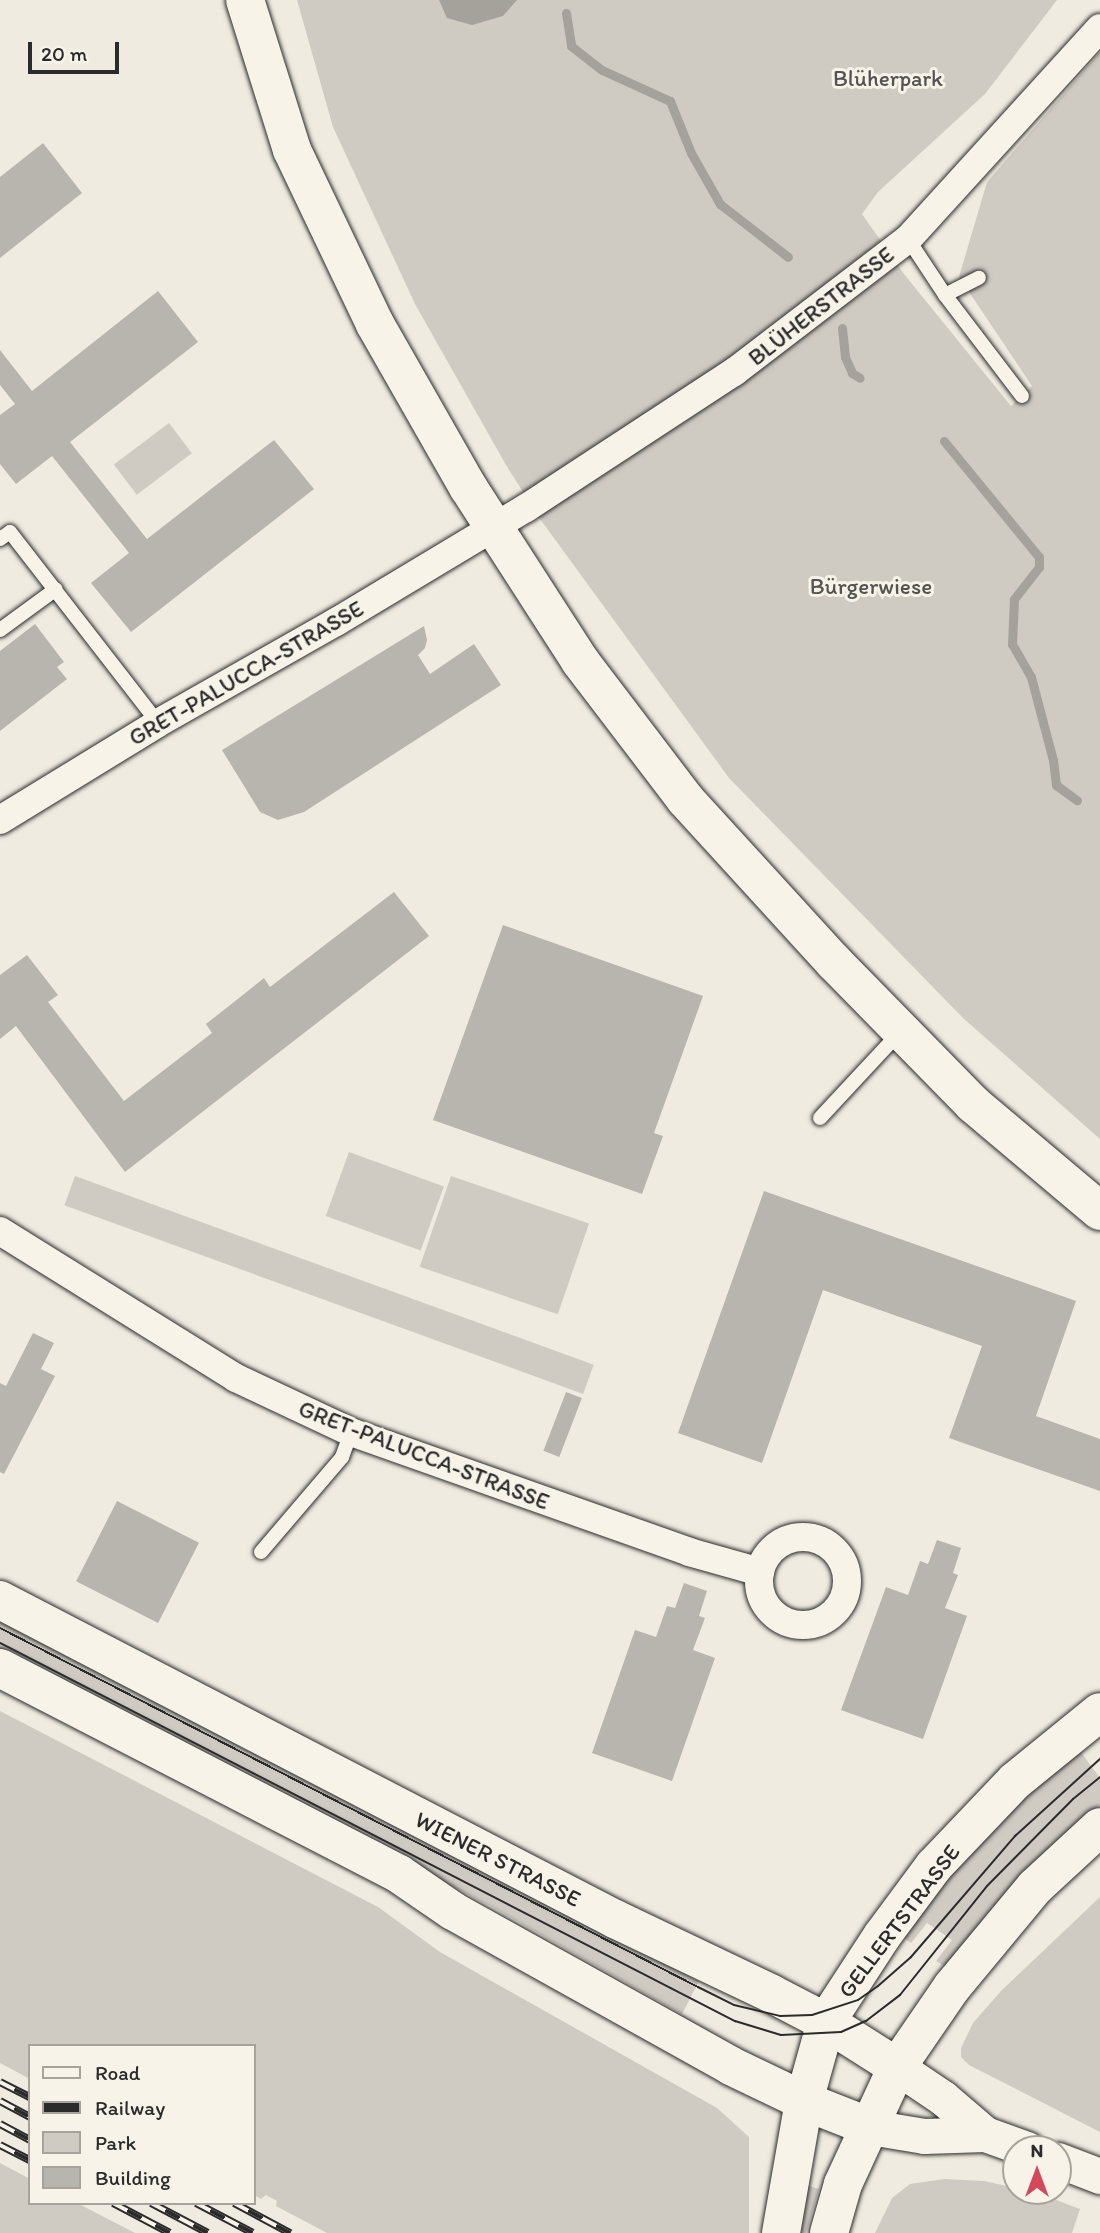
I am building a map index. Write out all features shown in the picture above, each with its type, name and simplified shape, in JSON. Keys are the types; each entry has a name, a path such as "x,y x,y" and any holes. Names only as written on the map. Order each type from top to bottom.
{"main road":[{"path":"245,0 292,150 375,324 493,527 580,661 685,799 901,1031 973,1104 1100,1211"},
{"name":"WIENER STRASSE","path":"0,1600 615,1919 826,2022 897,2067"},
{"name":"WIENER STRASSE","path":"0,1668 399,1874 453,1911 731,2066 804,2101 870,2127"},
{"name":"GELLERTSTRASSE","path":"781,2233 804,2101 826,2022 882,1936 934,1866 1015,1781 1100,1712"},
{"path":"829,2233 843,2184 897,2067 952,1987 1035,1887 1100,1827"}],"street":[{"name":"BLÜHERSTRASSE","path":"493,527 585,471 734,372 908,239 1100,28"},
{"name":"GRET-PALUCCA-STRASSE","path":"0,820 158,723 336,622 493,527"},
{"name":"GRET-PALUCCA-STRASSE","path":"0,1231 236,1378 351,1432 679,1548 760,1572"},
{"name":"WIENER STRASSE","path":"897,2067 943,2098 985,2134 1002,2140"},
{"name":"WIENER STRASSE","path":"870,2127 924,2136 985,2134"},
{"path":"1072,2165 1100,2176"}],"lane":[{"path":"908,239 945,295 1022,396"},
{"path":"945,295 979,278"},
{"path":"0,539 10,532 158,723"},
{"path":"0,630 56,589"},
{"path":"820,1118 901,1031"},
{"path":"261,1552 342,1457 351,1432"}],"green space":[{"name":"Bürgerwiese","path":"297,0 1057,0 985,94 878,192 862,214 904,274 1011,406 1032,386 959,277 987,182 1100,52 1100,1139 963,1018 729,778 543,523 506,465 415,304 333,127"},
{"path":"169,423 192,453 137,495 114,465"},
{"path":"349,1152 444,1187 421,1250 326,1216"},
{"path":"75,1176 594,1365 583,1394 64,1205"},
{"path":"451,1176 589,1224 558,1314 420,1267"},
{"path":"0,1620 699,1981 682,2014 492,1907 0,1652"},
{"path":"0,1711 378,1907 440,1952 717,2108 749,2137 749,2233 327,2233 276,2206 277,2201 266,2195 261,2199 256,2196 256,2044 28,2044 28,2078 0,2063"},
{"path":"1077,1747 1100,1778 1100,1805 1072,1828 946,1967 936,1961 952,1940 927,1923 911,1943 899,1934 963,1856"},
{"path":"1100,1897 1100,2132 969,2065 961,2057 961,2048 973,2023 1001,1991"},
{"path":"0,2163 28,2178 28,2205 81,2205 135,2233 0,2233"},
{"path":"944,2179 984,2181 1002,2185 1002,2205 1069,2205 1080,2209 1072,2233 875,2233 892,2198 910,2184"},
{"path":"805,2185 819,2189 806,2233 797,2233"}],"shaded area":[{"path":"439,0 517,0 503,16 472,25 447,18"}],"building":[{"path":"43,143 82,193 0,258 0,177"},
{"path":"158,291 198,342 70,442 147,539 274,440 314,489 131,632 91,583 129,553 52,456 16,484 0,464 0,415 15,404 0,385 0,350 32,391"},
{"path":"35,624 64,662 57,667 67,679 0,731 0,651"},
{"path":"424,626 427,640 425,648 418,655 430,674 474,644 501,685 304,812 278,820 260,812 222,750"},
{"path":"394,892 429,936 125,1172 16,1026 0,1039 0,975 27,955 58,995 48,1002 124,1101 212,1033 206,1024 264,978 270,987"},
{"path":"503,925 703,996 654,1133 663,1136 642,1194 433,1120"},
{"path":"764,1191 1076,1301 1036,1416 1100,1439 1100,1491 949,1438 982,1346 823,1290 762,1463 678,1433"},
{"path":"33,1333 54,1343 41,1369 55,1376 4,1474 0,1472 0,1383 6,1386"},
{"path":"566,1392 582,1398 559,1457 543,1451"},
{"path":"117,1501 199,1543 158,1623 76,1581"},
{"path":"937,1540 961,1548 953,1573 958,1575 945,1608 967,1616 923,1739 841,1710 886,1587 908,1595 920,1561 928,1564"},
{"path":"684,1583 707,1591 699,1616 705,1618 693,1650 715,1658 672,1781 592,1753 635,1630 656,1637 667,1606 675,1608"}],"waterway":[{"path":"566,13 571,46 602,70 670,101 691,153 720,204 788,257"},
{"path":"842,328 845,357 852,373 860,378"},
{"path":"944,441 1039,557 1039,567 1014,599 1012,644 1031,677 1053,760 1056,785 1077,800"}],"tram line":[{"path":"0,1628 734,2005 780,2016 812,2015 858,2000 878,1986 911,1957 1015,1836 1100,1759"},
{"path":"0,1643 735,2021 781,2035 841,2032 866,2021 900,1995 987,1886 1073,1799 1100,1777"}],"railway":[{"path":"0,2082 28,2096"},
{"path":"0,2101 28,2116"},
{"path":"0,2124 28,2139"},
{"path":"0,2145 28,2159"},
{"path":"117,2205 170,2233"},
{"path":"155,2205 208,2233"},
{"path":"200,2205 253,2233"},
{"path":"238,2205 290,2233"}],"park label":[{"name":"Blüherpark","path":"888,78"}]}
